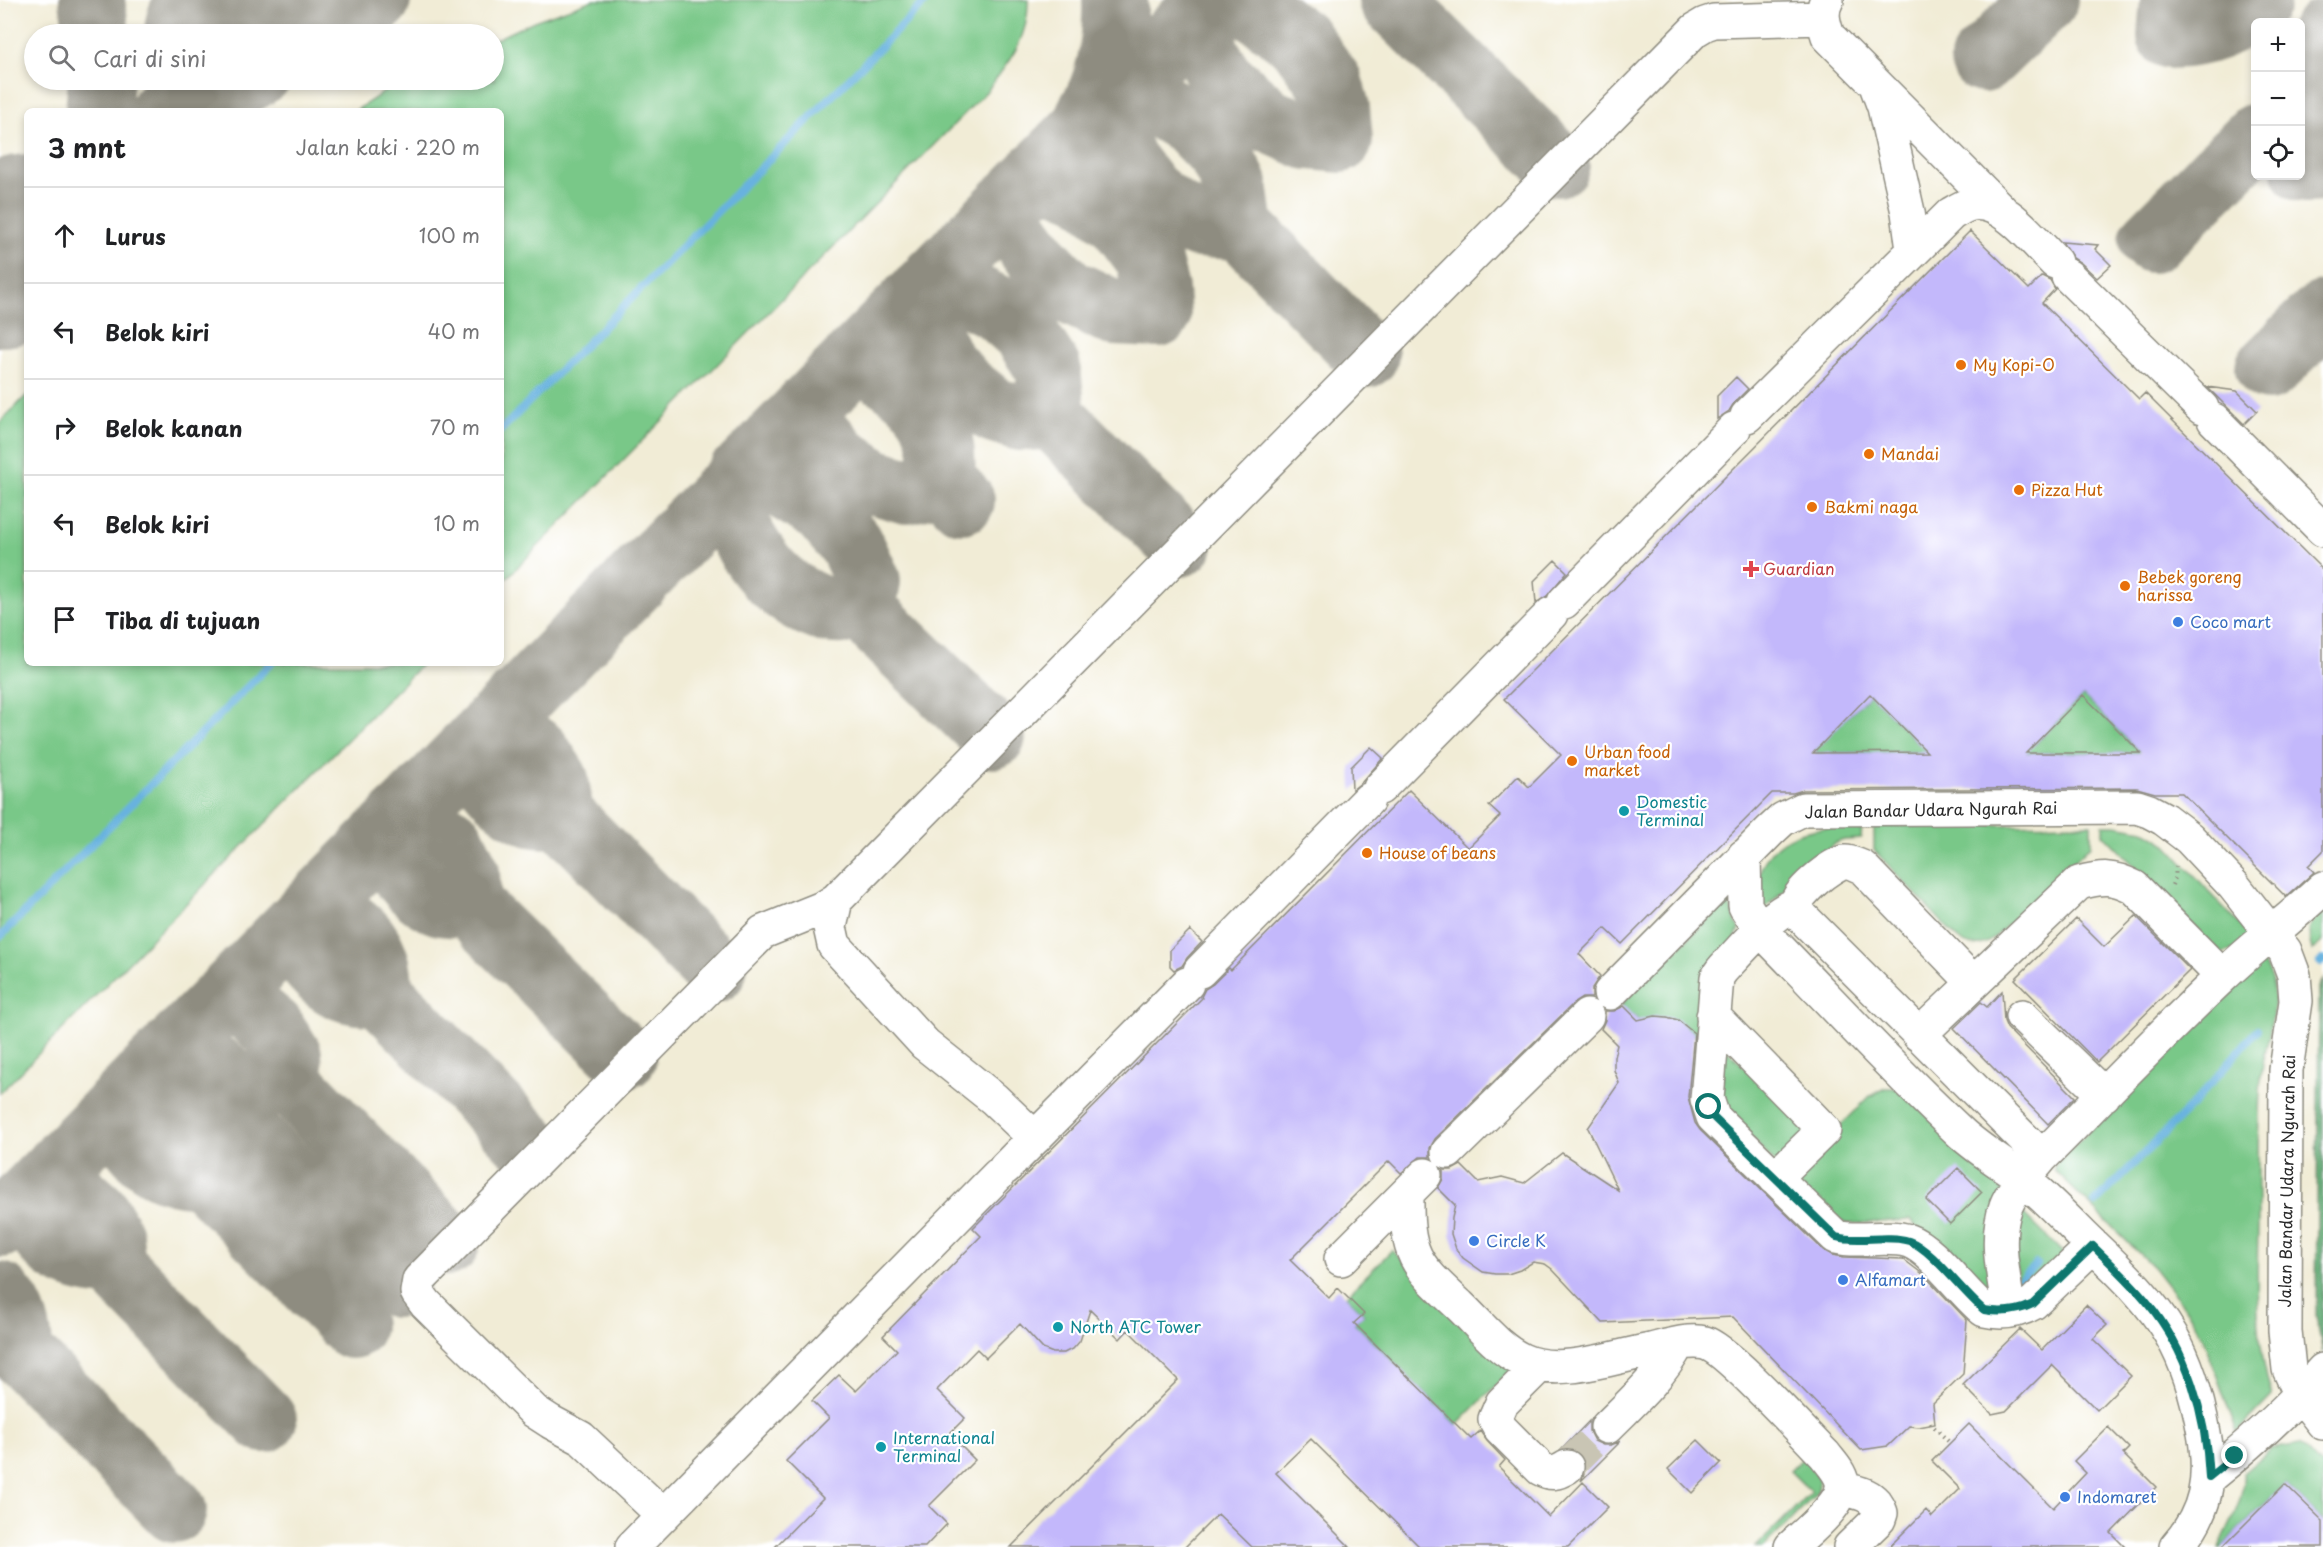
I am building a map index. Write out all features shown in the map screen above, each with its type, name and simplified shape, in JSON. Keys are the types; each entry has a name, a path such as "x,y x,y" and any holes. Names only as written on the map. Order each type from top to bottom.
{"street":[{"path":"663,1515 581,1438 534,1411 426,1304 417,1292 417,1286 424,1274 763,932 825,907 836,900 1695,30 1705,24 1714,21 1825,9 1828,36 2323,530"},
{"path":"1873,81 1884,107 1908,212 1914,250"},
{"path":"632,1547 1741,422 1951,213 1969,204 1986,204 2001,210"},
{"name":"Jalan Bandar Udara Ngurah Rai","path":"1610,993 1744,856 1783,819 1803,809 2137,807 2164,819 2189,838 2234,885 2285,951 2294,975 2296,1001 2286,1070 2285,1331 2289,1369 2301,1395 2323,1422"},
{"path":"1744,856 1745,906 1761,930 1962,1134 2033,1168"},
{"path":"1973,982 1862,867 1852,862 1844,862 1834,866 1802,891 1796,905 1802,917 1919,1035 2033,1168 2093,1246 2147,1302 2171,1335 2187,1371 2200,1412 2208,1451 2209,1477 2203,1504 2187,1535 2176,1547"},
{"path":"1919,1035 2079,884 2101,878 2118,879 2134,887 2222,976"},
{"path":"2009,1311 2003,1271 2001,1227 2007,1204 2033,1168 2222,976 2271,932 2292,918 2323,888"},
{"path":"836,900 830,927 834,945 924,1044 994,1099 1035,1138"},
{"path":"1796,905 1788,907 1761,930 1717,977 1707,1099 1713,1117 1836,1237 1909,1241 1923,1249 1984,1310 1997,1312 2022,1310 2033,1304 2093,1246"},
{"path":"1448,1152 1587,1016"},
{"path":"1713,1016 1824,1130 1775,1179"},
{"path":"2022,1016 2104,1095"},
{"path":"1341,1259 1416,1184 1408,1235 1414,1256 1426,1274 1506,1350 1522,1360 1539,1366 1576,1365 1677,1344 1704,1343 1725,1354 1825,1455 1842,1481 1839,1498 1791,1547"},
{"path":"1607,1427 1667,1364 1677,1344"},
{"path":"1539,1366 1503,1403 1496,1412 1495,1419 1500,1428 1541,1469 1548,1473 1556,1473 1567,1467"},
{"path":"2209,1477 2301,1395 2323,1370"},
{"path":"1842,1489 1863,1492 1879,1507 1881,1513 1879,1519 1850,1547"}],"path":[{"path":"1930,1423 1950,1443"}],"green space":[{"path":"593,0 1028,0 1025,27 1016,49 986,92 504,581 504,108 360,108 387,90 504,90 504,35 534,21"},
{"path":"24,398 24,666 420,666 0,1093 0,422"},
{"path":"1870,694 1919,744 1949,744 1949,752 1817,753 1815,750"},
{"path":"2083,695 2139,751 2138,753 2010,753 2035,744"},
{"path":"2091,824 2091,845 1994,938 1975,946 1966,944 1957,938 1874,850 1874,826"},
{"path":"2103,825 2144,830 2165,843 2247,933 2244,947 2220,954 2103,834"},
{"path":"1862,826 1861,839 1835,843 1763,910 1757,907 1761,869 1768,855 1778,845 1803,832 1832,827"},
{"path":"1725,903 1729,904 1739,929 1697,1037 1677,1022 1639,1021 1621,1004"},
{"path":"2323,910 2323,941 2312,951 2309,938 2311,924"},
{"path":"2260,959 2270,975 2274,998 2261,1078 2257,1268 2259,1333 2272,1396 2237,1432 2203,1338 2189,1313 2154,1268 2054,1170 2055,1165"},
{"path":"2323,980 2323,1353 2316,1316 2319,987"},
{"path":"1723,1046 1812,1133 1778,1166 1728,1113 1721,1092"},
{"path":"1886,1088 1894,1088 1904,1093 2003,1191 1991,1281 1984,1289 1968,1283 1910,1220 1847,1224 1837,1220 1790,1177 1870,1096"},
{"path":"2021,1211 2065,1255 2028,1293 2017,1283 2014,1227"},
{"path":"1392,1250 1513,1368 1457,1425 1354,1323 1364,1314 1346,1296"},
{"path":"2300,1444 2323,1468 2323,1521 2285,1484 2222,1547 2219,1547 2239,1502 2243,1473 2271,1449"},
{"path":"1804,1457 1818,1478 1817,1493 1764,1547 1756,1547 1811,1492 1790,1471"}],"building":[{"name":"Domestic Terminal","path":"1970,231 2029,289 2042,276 2050,280 2055,289 2042,303 2139,399 2145,393 2323,570 2323,851 2308,866 2314,872 2286,897 2182,793 2155,793 2137,788 1803,790 1793,793 1772,793 1622,944 1605,928 1579,954 1600,976 1592,988 1592,998 1582,998 1574,1003 1435,1139 1430,1148 1430,1157 1420,1157 1401,1173 1389,1161 1290,1260 1329,1298 1338,1288 1364,1314 1354,1323 1471,1439 1480,1431 1505,1460 1499,1467 1549,1517 1583,1482 1608,1507 1568,1547 1420,1547 1311,1439 1276,1473 1350,1547 1252,1547 1218,1514 1185,1547 1011,1547 1178,1380 1128,1330 1120,1339 1090,1310 1080,1341 1074,1348 1064,1353 1053,1353 1043,1349 1020,1324 986,1358 977,1349 937,1390 965,1418 949,1434 975,1460 929,1506 947,1524 925,1547 775,1547 823,1498 786,1461 829,1418 812,1401 839,1375 856,1391 897,1350 883,1336 981,1236 973,1228 1202,998 1205,989 1229,968 1231,970 1409,790 1468,848 1500,816 1489,806 1518,776 1529,787 1561,755 1504,699","holes":["1870,694 1927,752 1813,753","2083,695 2141,753 2026,753"]},
{"path":"2062,242 2098,245 2095,249 2111,265 2097,278 2073,258"},
{"path":"1736,377 1748,389 1729,411 1717,419 1717,396"},
{"path":"2207,387 2237,391 2257,411 2244,424"},
{"path":"1555,560 1567,572 1547,596 1536,603 1534,581"},
{"path":"1371,747 1383,758 1352,790 1351,767"},
{"path":"2136,916 2190,970 2097,1062 2015,979 2076,919 2104,947"},
{"path":"1190,930 1202,942 1182,966 1174,970 1170,966 1170,950"},
{"path":"2002,991 2004,1021 2007,1028 2075,1097 2048,1124 1954,1028 1981,1002 1987,1007"},
{"path":"1624,1006 1638,1020 1655,1016 1667,1017 1678,1020 1694,1033 1688,1097 1695,1123 1823,1250 1832,1255 1844,1257 1903,1259 1924,1275 1967,1320 1963,1374 1933,1403 1935,1424 1909,1426 1888,1446 1861,1450 1733,1317 1603,1323 1545,1264 1533,1262 1508,1274 1483,1272 1463,1258 1456,1249 1451,1234 1455,1205 1438,1188 1443,1179 1443,1170 1452,1170 1461,1165 1478,1182 1502,1177 1524,1183 1562,1153 1618,1190 1588,1128 1619,1083 1614,1070 1617,1045 1601,1029 1605,1020 1605,1011 1614,1011"},
{"path":"1958,1168 1982,1192 1950,1224 1926,1200"},
{"path":"2086,1305 2107,1325 2093,1339 2131,1376 2097,1410 2052,1365 2006,1411 1992,1414 1963,1385 2020,1329 2042,1350"},
{"path":"1589,1421 1589,1431 1594,1441 1603,1445 1611,1445 1621,1441 1581,1481 1586,1468 1583,1457 1568,1448 1561,1450"},
{"path":"1969,1424 2053,1508 2086,1473 2074,1461 2108,1427 2129,1448 2123,1454 2156,1487 2111,1533 2125,1547 1889,1547 1926,1510 1932,1517 1960,1489 1932,1461"},
{"path":"1698,1440 1721,1463 1692,1493 1668,1469"},
{"path":"2285,1484 2323,1521 2323,1547 2222,1547"}],"waterway":[{"path":"504,427 927,0"},
{"path":"0,937 268,666"},
{"path":"2095,1203 2194,1103 2257,1030"},
{"path":"2018,1282 2036,1264"}],"taxiway":[{"path":"92,0 96,24"},
{"path":"325,24 378,0"},
{"path":"1089,114 1102,87 1111,59 1115,0"},
{"path":"0,1225 1210,0"},
{"path":"1195,15 1207,53 1221,78 1267,119 1307,137 1340,140 1337,108 1330,83 1300,41 1259,11 1233,0"},
{"path":"1391,0 1557,164"},
{"path":"1983,60 2045,0"},
{"path":"2173,0 2170,36 2194,34 2217,27 2239,16 2258,0"},
{"path":"2323,33 2317,44 2314,77 2323,77"},
{"path":"98,108 100,90"},
{"path":"167,108 197,90"},
{"path":"1119,92 1154,102 1191,124 1220,154 1235,184 1241,227 1366,355"},
{"path":"2323,98 2310,133 2305,170 2323,169"},
{"path":"1102,109 1124,161 1147,191 1173,212 1198,225 1241,227"},
{"path":"2152,240 2251,141"},
{"path":"1007,205 1016,229 1041,263 1068,291 1114,313 1158,315 1156,289 1148,258 1118,218 1082,190 1039,172"},
{"path":"935,277 997,308 1025,333 1048,368 1053,417 1180,544"},
{"path":"912,301 942,362 963,386 994,410 1020,418 1053,417"},
{"path":"2268,368 2323,314"},
{"path":"857,357 894,380 922,404 939,436 942,480 962,501"},
{"path":"807,407 814,428 839,457 873,481 907,491 942,480"},
{"path":"739,475 781,485 822,510 851,544 868,581 863,610 993,736"},
{"path":"721,494 750,549 773,579 806,602 826,610 863,610"},
{"path":"492,726 514,735 538,752 556,780 561,815 714,970"},
{"path":"468,750 495,787 512,803 535,815 561,815"},
{"path":"401,818 425,822 452,841 467,872 469,905 624,1057"},
{"path":"382,837 412,885 441,903 469,905"},
{"path":"313,908 343,920 359,933 372,950 379,972 381,994 531,1147"},
{"path":"290,931 301,950 323,976 342,988 381,994"},
{"path":"223,999 248,1008 272,1028 289,1055 291,1083 447,1243"},
{"path":"174,1048 207,1062 226,1076 234,1085 244,1106 243,1129 397,1285"},
{"path":"133,1090 164,1103 184,1119 196,1141 202,1175 352,1326"},
{"path":"114,1109 130,1137 147,1157 170,1170 202,1175"},
{"path":"43,1181 72,1190 97,1212 110,1236 113,1265 264,1420"},
{"path":"23,1201 39,1230 57,1249 80,1260 113,1265"},
{"path":"0,1295 16,1323 21,1354 174,1510"}],"runway":[{"path":"237,24 262,0"},
{"path":"0,264 24,240"}],"tunnel":[{"path":"1567,1467 1607,1427"}],"place":[{"name":"My Kopi-O","path":"1961,365"},
{"name":"Mandai","path":"1869,454"},
{"name":"Pizza Hut","path":"2019,490"},
{"name":"Bakmi naga","path":"1812,507"},
{"name":"Guardian","path":"1751,569"},
{"name":"Bebek goreng harissa","path":"2125,586"},
{"name":"Coco mart","path":"2178,622"},
{"name":"Urban food market","path":"1572,761"},
{"name":"Domestic Terminal","path":"1624,811"},
{"name":"House of beans","path":"1367,853"},
{"name":"Circle K","path":"1474,1241"},
{"name":"Alfamart","path":"1843,1280"},
{"name":"North ATC Tower","path":"1058,1327"},
{"name":"International Terminal","path":"881,1447"},
{"name":"Indomaret","path":"2065,1497"}],"route":[{"path":"1709,1107 1713,1117 1836,1237 1909,1241 1923,1249 1984,1310 1997,1312 2022,1310 2033,1304 2093,1246 2147,1302 2171,1335 2187,1371 2200,1412 2208,1451 2209,1477 2235,1456"}]}
